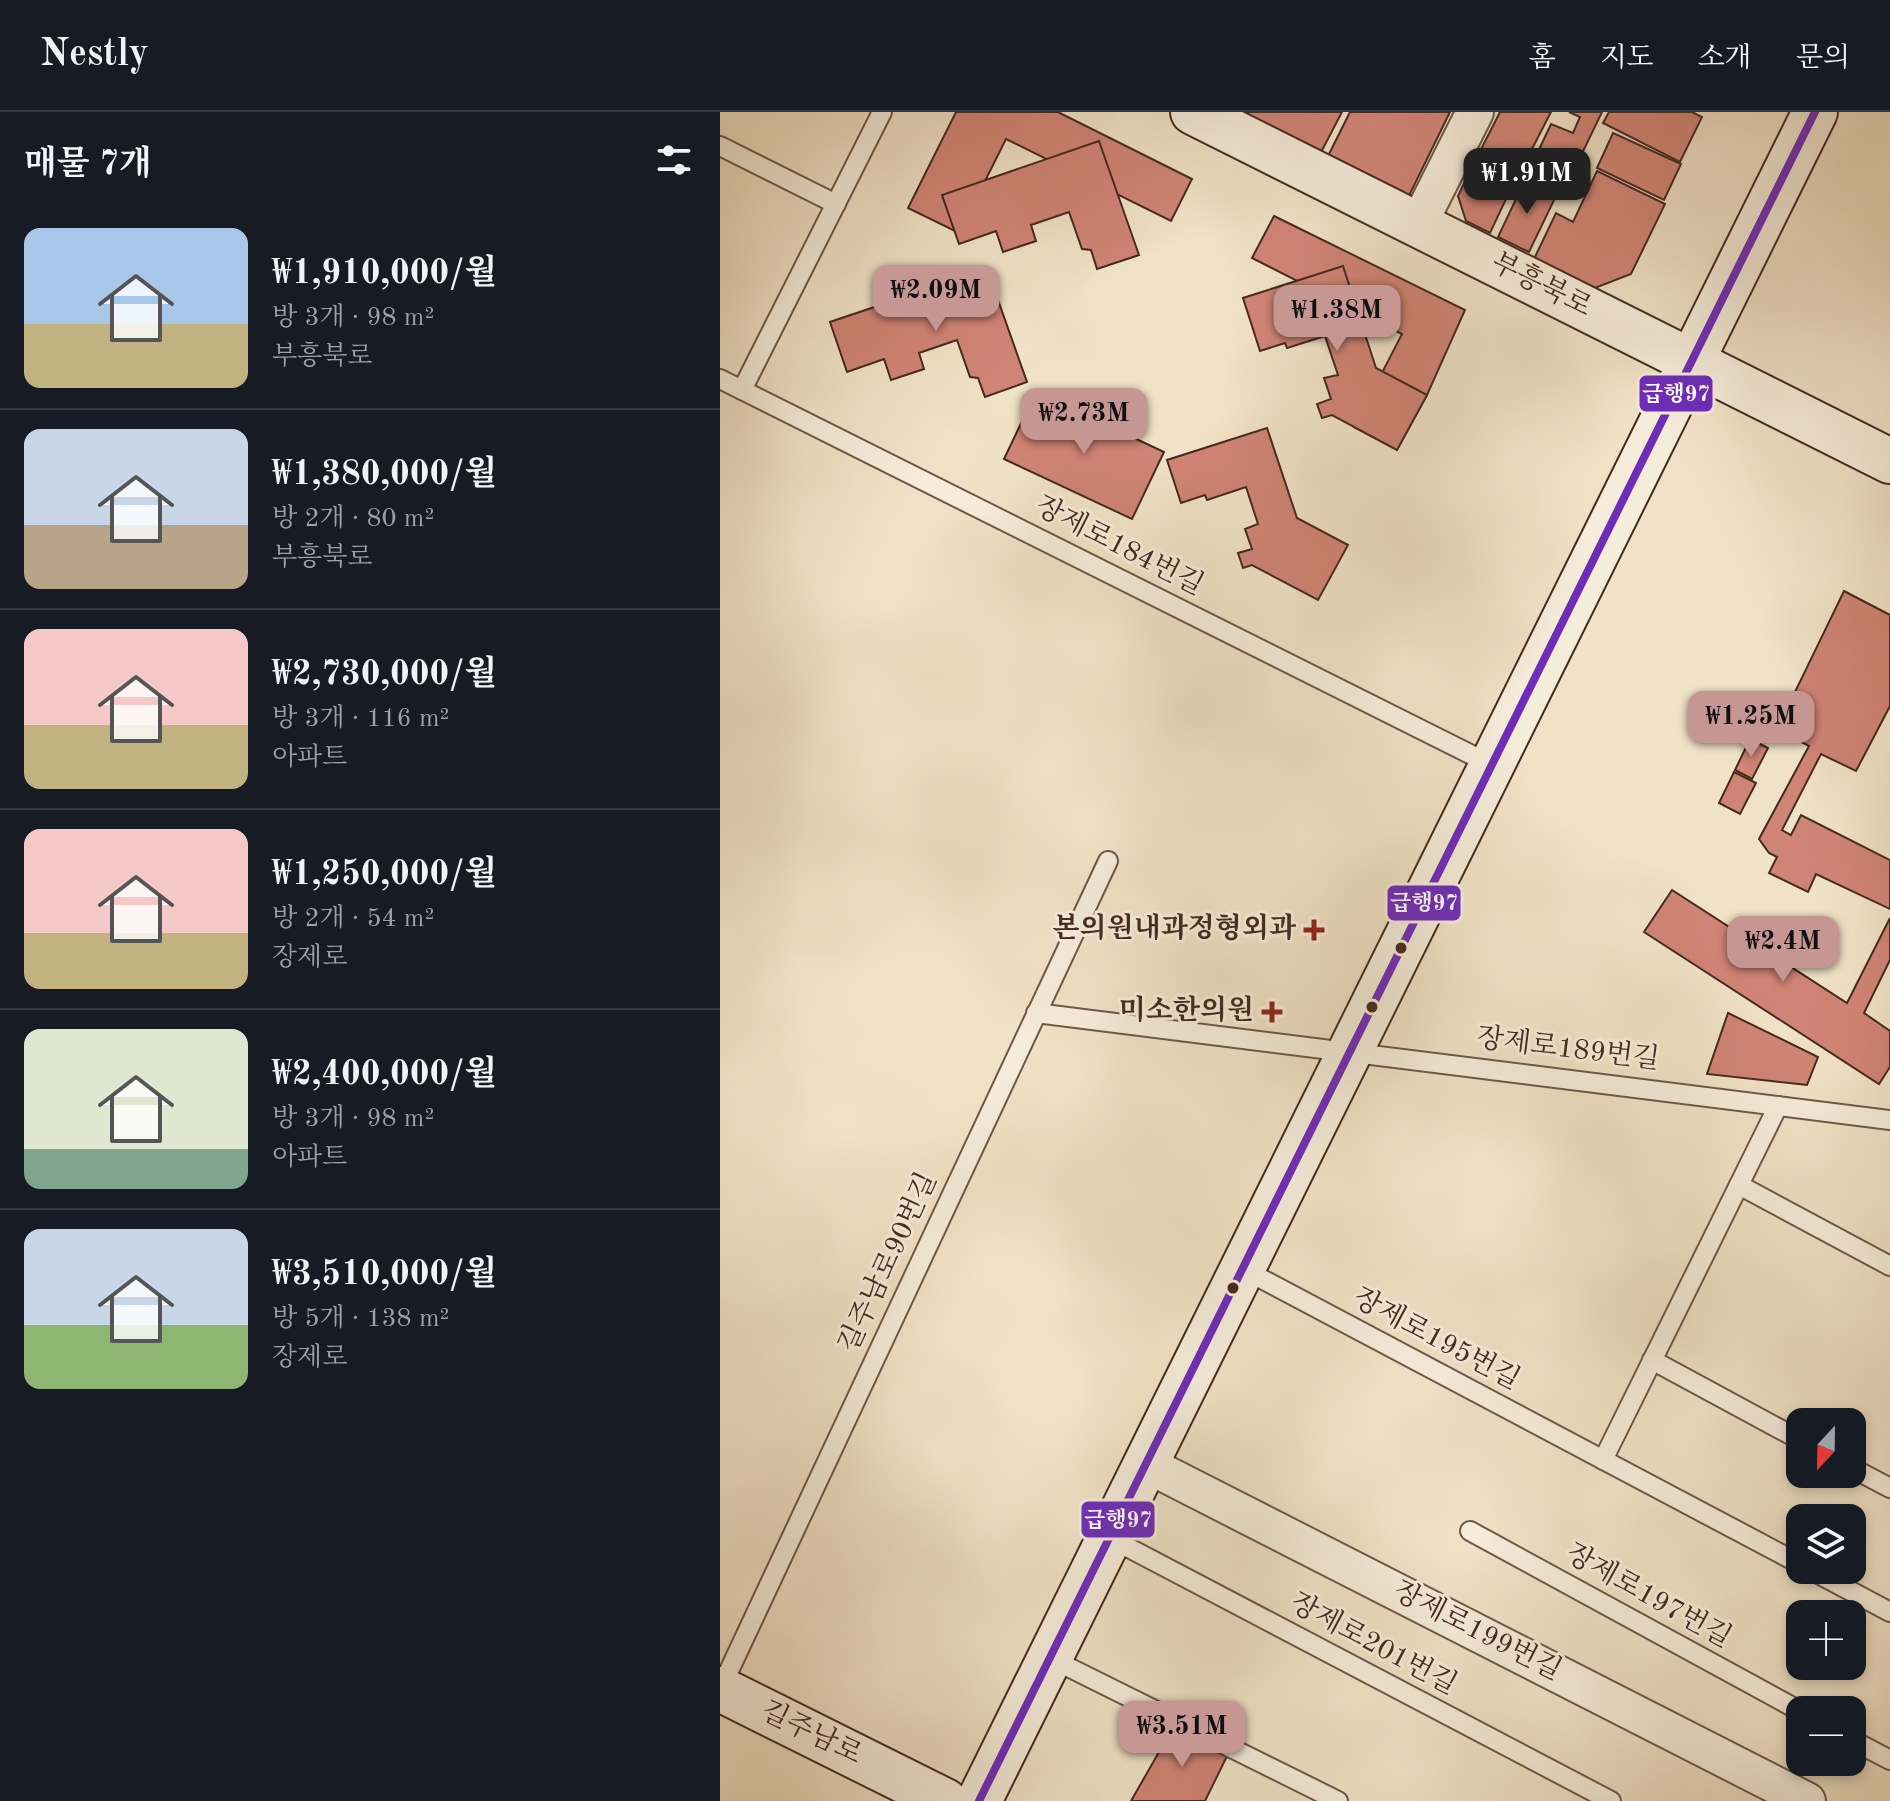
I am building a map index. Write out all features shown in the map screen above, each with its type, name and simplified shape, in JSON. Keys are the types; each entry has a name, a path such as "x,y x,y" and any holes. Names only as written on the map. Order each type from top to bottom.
{"main road":[{"name":"부흥북로","path":"1193,112 1890,461"},
{"path":"979,1801 1815,112"},
{"name":"길주남로","path":"720,1689 945,1801"}],"street":[{"path":"1418,225 1475,112"},
{"name":"장제로199번길","path":"1146,1464 1807,1801"}],"lane":[{"path":"742,390 882,112"},
{"path":"720,146 836,204"},
{"name":"장제로184번길","path":"720,379 1492,765"},
{"name":"길주남로90번길","path":"720,1689 1108,861"},
{"name":"장제로189번길","path":"1036,1013 1890,1120"},
{"path":"1603,1460 1778,1106"},
{"path":"1739,1185 1890,1266"},
{"name":"장제로195번길","path":"1243,1269 1786,1557"},
{"path":"1652,1360 1786,1432"},
{"path":"1866,1475 1890,1488"},
{"name":"장제로197번길","path":"1470,1531 1786,1703"},
{"name":"장제로201번길","path":"1110,1538 1611,1801"},
{"path":"1837,1584 1890,1612"},
{"path":"1050,1658 1338,1801"},
{"path":"1866,1747 1890,1760"}],"building":[{"path":"956,112 1058,112 1192,179 1171,221 1006,139 959,233 908,208"},
{"path":"1222,112 1342,112 1317,160"},
{"path":"1350,112 1450,112 1404,206 1323,166"},
{"path":"1500,112 1551,112 1516,180 1476,159"},
{"path":"1569,112 1602,112 1562,195 1526,177 1551,124 1573,133 1580,117"},
{"path":"1609,112 1692,112 1702,117 1680,162 1603,123"},
{"path":"1613,133 1681,164 1664,200 1597,168"},
{"path":"1099,141 1139,255 1097,269 1091,250 1082,249 1069,212 1031,225 1036,241 1003,252 996,231 959,244 942,195"},
{"path":"1475,160 1515,180 1490,233 1466,221 1458,196"},
{"path":"1597,171 1665,204 1631,274 1595,288 1534,259 1556,213 1573,222"},
{"path":"1525,180 1556,196 1529,252 1498,237"},
{"path":"1274,216 1465,310 1427,395 1397,450 1354,427 1402,334 1252,258"},
{"path":"1343,266 1376,368 1427,395 1397,450 1332,415 1322,418 1317,404 1331,399 1324,378 1338,375 1325,336 1287,348 1285,343 1260,351 1243,298"},
{"path":"987,269 1027,382 985,397 978,378 970,377 957,340 919,353 924,369 891,380 884,359 847,372 830,322"},
{"path":"1036,392 1164,452 1132,519 1004,459"},
{"path":"1267,428 1297,518 1348,545 1318,600 1252,565 1243,568 1238,553 1252,549 1245,529 1258,524 1246,487 1207,500 1205,495 1181,503 1167,460"},
{"path":"1844,591 1890,615 1890,706 1856,771 1821,754 1782,830 1791,835 1801,815 1890,860 1890,909 1816,874 1808,892 1769,873 1777,857 1769,853 1759,839 1809,746 1777,729"},
{"path":"1750,739 1768,748 1752,779 1735,770"},
{"path":"1734,772 1756,783 1740,814 1719,803"},
{"path":"1672,890 1847,1003 1890,918 1890,960 1864,1013 1890,1031 1890,1067 1879,1084 1644,932"},
{"path":"1728,1013 1818,1057 1807,1085 1707,1074"},
{"path":"1175,1724 1229,1752 1205,1801 1131,1801"}],"transit line":[{"name":"급행97","path":"979,1801 1815,112"}],"place":[{"name":"본의원내과정형외과","path":"1314,930"},
{"name":"미소한의원","path":"1272,1012"}]}
